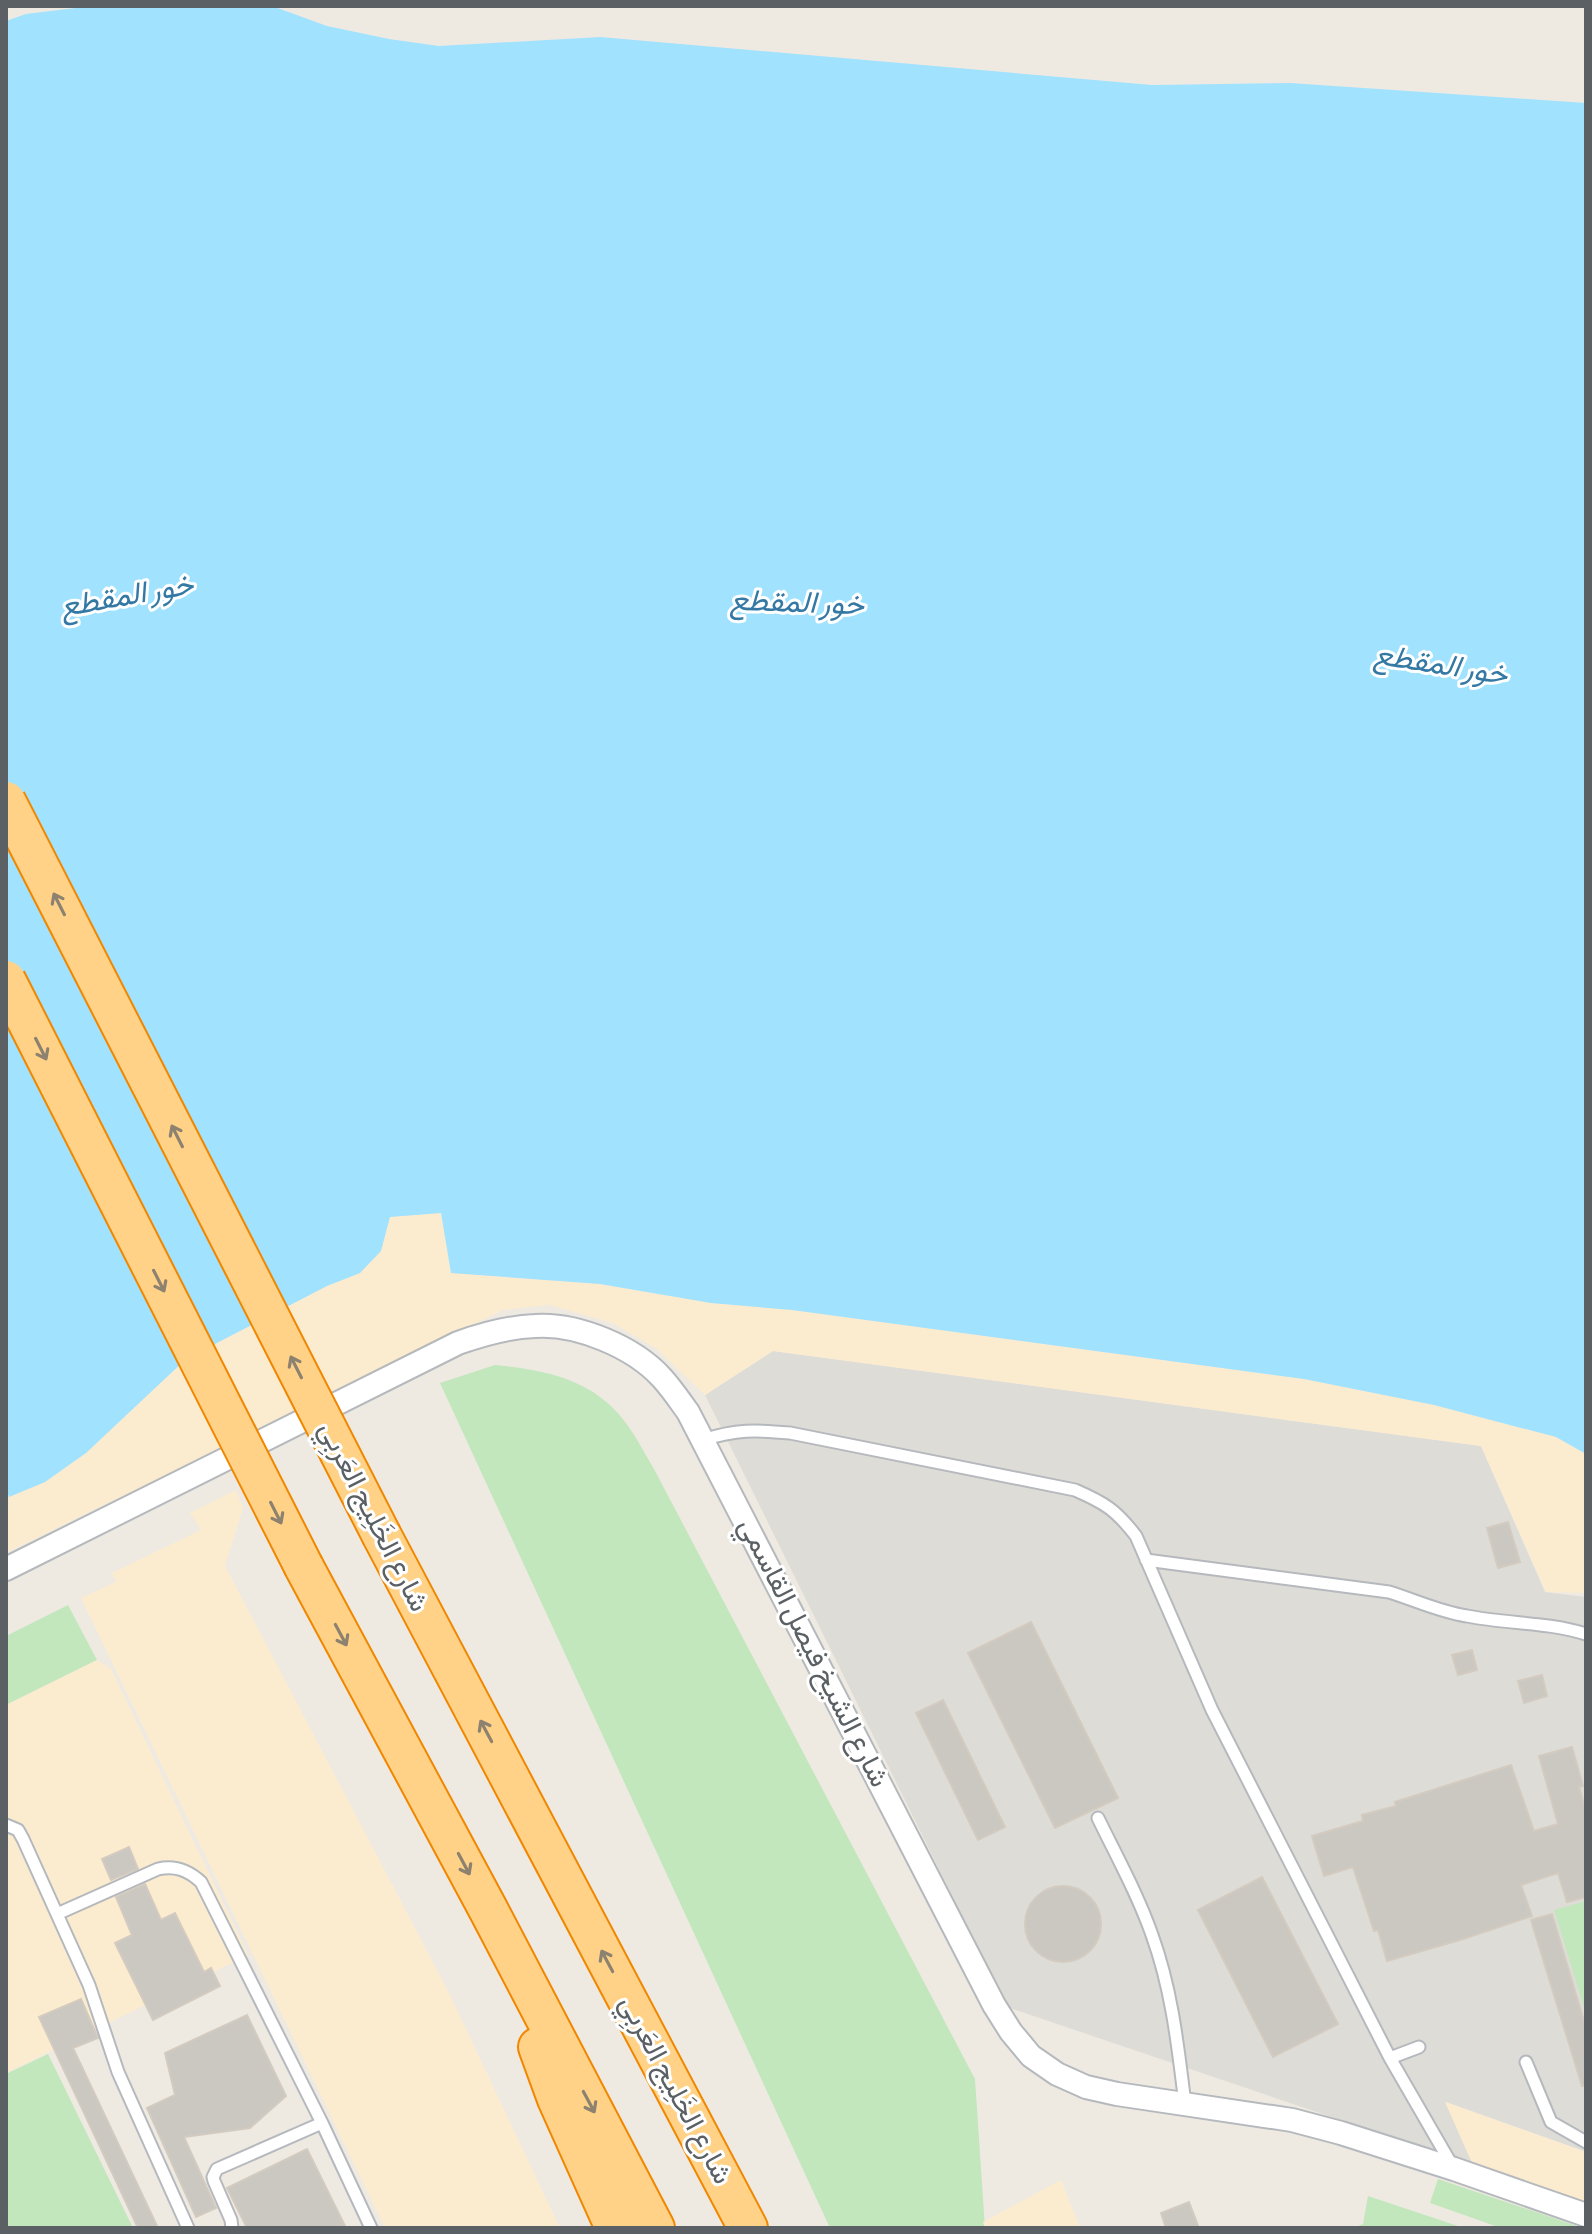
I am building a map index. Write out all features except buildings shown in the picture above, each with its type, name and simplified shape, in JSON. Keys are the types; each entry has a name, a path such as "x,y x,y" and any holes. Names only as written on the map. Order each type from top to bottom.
{"highway":[{"name":"شارع الخَلِيج العَربِي","path":"6,801 382,1536 748,2228"},
{"path":"6,980 304,1567 655,2228"},
{"path":"488,1909 557,2099 615,2228"}],"street":[{"name":"شارع الشيخ فيصل القاسمي","path":"6,1569 458,1343 493,1331 538,1325 583,1331 625,1349 661,1376 688,1412 987,1991 1011,2032 1031,2056 1057,2074 1086,2087 1292,2120 1454,2169 1586,2215"}],"lane":[{"path":"703,1440 728,1432 790,1433 1075,1490 1099,1500 1120,1515 1136,1536 1202,1689 1390,2058 1454,2169"},
{"path":"1146,1560 1389,1592 1468,1617 1549,1626 1586,1634"},
{"path":"1098,1818 1153,1936 1171,2004 1185,2104"},
{"path":"6,1825 21,1834 94,1998 118,2072 188,2228"},
{"path":"57,1914 158,1869 177,1868 194,1875 206,1890 371,2228"},
{"path":"1390,2058 1399,2052 1419,2047"},
{"path":"1526,2062 1551,2122 1586,2142"},
{"path":"232,2228 214,2181 217,2169 322,2123"}],"shaded area":[{"path":"773,1351 1481,1446 1545,1592 1586,1597 1586,2152 1446,2102 1473,2165 1007,2007 705,1395"}],"green space":[{"path":"495,1365 557,1376 599,1396 624,1420 654,1469 975,2079 985,2228 830,2228 440,1383"},
{"path":"68,1605 97,1660 6,1705 6,1636"},
{"path":"1586,1901 1586,2014 1554,1910"},
{"path":"48,2054 133,2228 6,2228 6,2074"},
{"path":"1438,2179 1583,2228 1501,2228 1430,2203"},
{"path":"1368,2196 1464,2228 1353,2228 1363,2224"}],"sand":[{"path":"441,1213 451,1273 600,1284 711,1303 792,1310 1304,1379 1434,1405 1556,1437 1586,1454 1586,1593 1546,1592 1481,1446 773,1351 705,1395 657,1349 613,1323 549,1305 503,1310 6,1553 9,1497 45,1482 86,1453 186,1359 327,1286 360,1273 381,1251 389,1217"},
{"path":"236,1490 243,1508 225,1566 448,1991 560,2228 385,2228 81,1598 116,1582 112,1573 201,1530 190,1513"},
{"path":"97,1660 111,1669 248,1955 6,2073 6,1705"},
{"path":"1445,2102 1586,2152 1586,2204 1473,2165"},
{"path":"1061,2180 1080,2228 985,2228 983,2222"}],"water":[{"name":"خور المقطع","path":"92,6 272,6 327,26 439,46 600,37 1152,85 1290,83 1586,103 1586,1454 1556,1437 1434,1405 1304,1379 792,1310 711,1303 600,1284 451,1273 441,1213 390,1217 381,1251 360,1273 327,1286 186,1359 86,1453 45,1482 9,1497 6,1488 6,21 26,14"}]}
